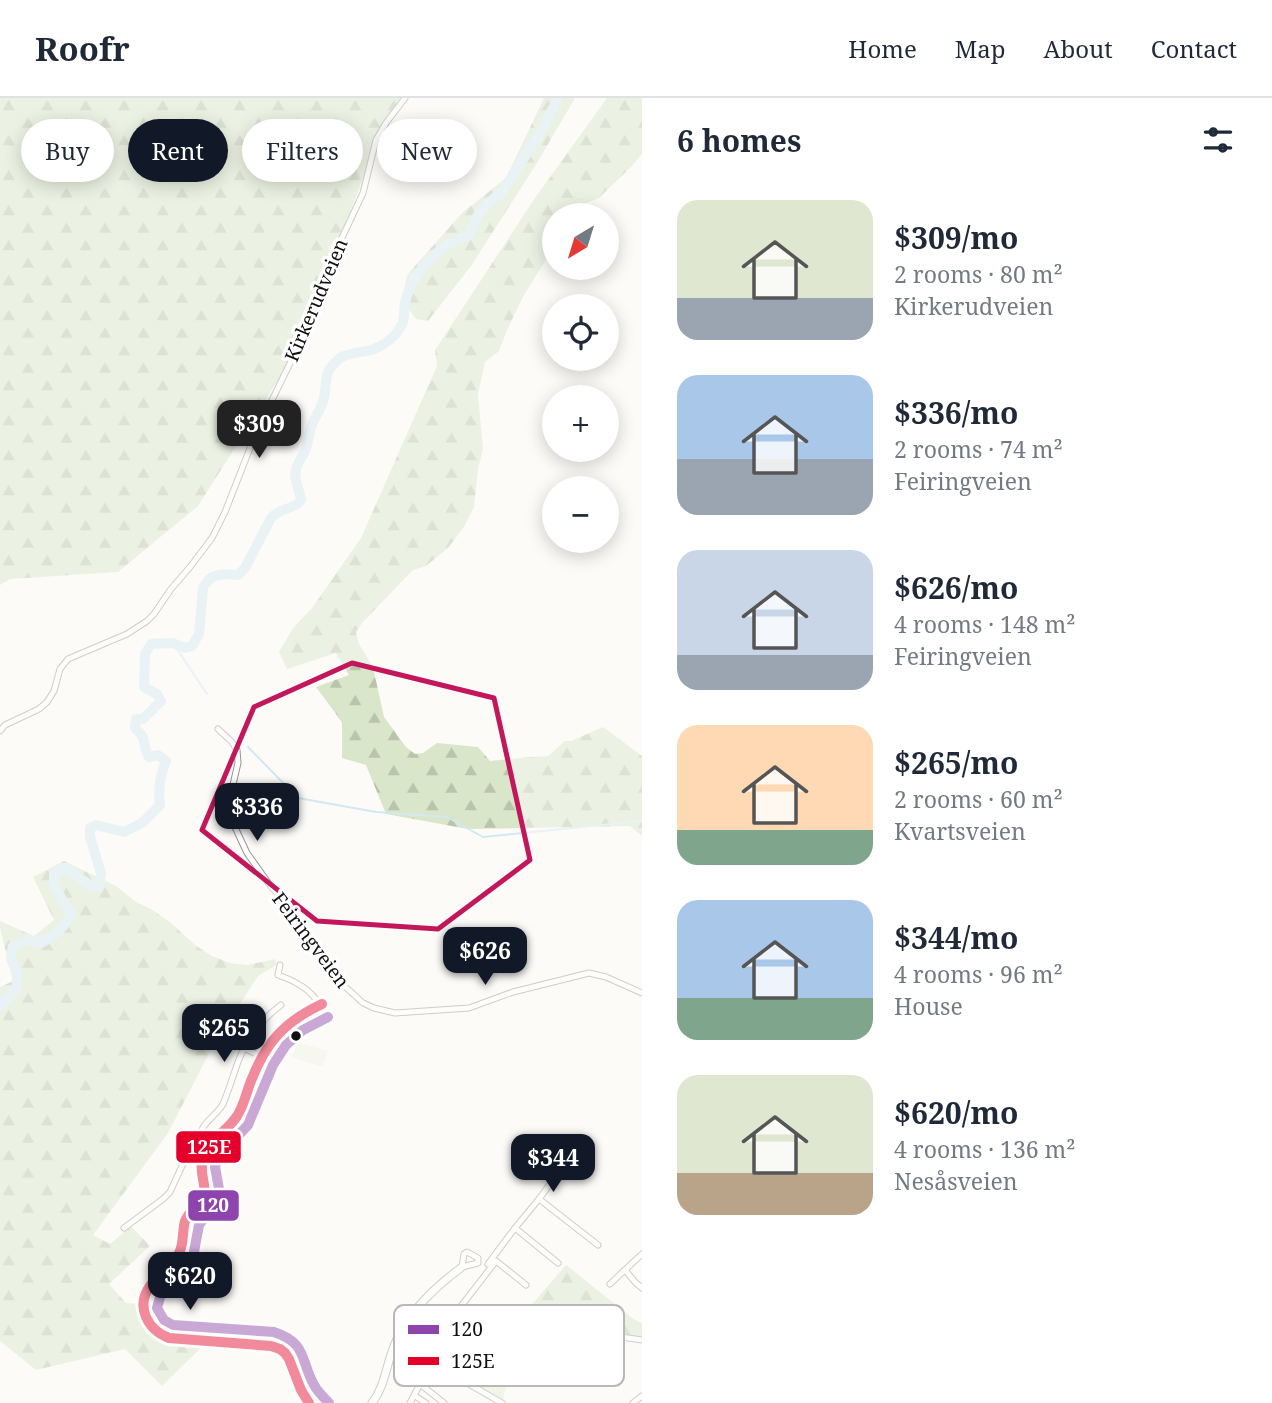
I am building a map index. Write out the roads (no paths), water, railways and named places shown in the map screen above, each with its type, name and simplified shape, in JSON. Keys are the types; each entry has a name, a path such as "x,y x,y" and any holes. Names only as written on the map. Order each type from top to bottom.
{"street":[{"name":"Kirkerudveien","path":"1,726 47,702 54,691 60,669 68,659 127,634 147,621 212,538 256,433 316,310 333,257 363,193 376,140 405,98"},
{"name":"Feiringveien","path":"218,729 237,750 237,763 227,810 247,853 340,981 363,1003 395,1013 470,1008 513,992 589,973 606,977 642,993"},
{"path":"280,965 278,975 302,984 314,995 328,1017 293,1037 273,1062 250,1121 218,1157 215,1167 218,1200 200,1223 192,1258 158,1299 157,1308 165,1321 176,1325 286,1335 299,1348 315,1390 329,1403"},
{"path":"200,1140 200,1131 222,1104 244,1048 266,1016 281,1005"},
{"path":"244,1048 273,1062"},
{"path":"124,1228 167,1196 192,1143 208,1140 223,1152"},
{"path":"461,1305 559,1172"},
{"path":"539,1199 598,1245"},
{"path":"516,1228 558,1263"},
{"path":"462,1267 467,1251 478,1258 478,1263"},
{"path":"610,1284 642,1254"},
{"path":"421,1305 462,1267 478,1263 491,1264 496,1261 526,1285"},
{"path":"625,1270 642,1286"},
{"path":"624,1337 642,1340"},
{"path":"372,1403 384,1382 394,1347"},
{"path":"410,1403 419,1386"},
{"path":"423,1386 444,1403"},
{"path":"472,1386 502,1403"},
{"path":"415,1396 426,1403"},
{"path":"633,1403 642,1396"}],"waterway":[{"path":"0,1007 17,987 17,973 11,959 13,946 27,940 41,943 59,931 71,914 54,886 54,874 64,868 93,887 99,886 101,873 90,837 90,828 96,825 124,832 142,823 160,805 160,783 166,761 158,755 149,757 142,736 135,728 136,719 143,719 161,701 157,694 144,687 145,654 151,644 173,643 185,648 192,646 199,634 203,588 206,583 218,575 238,575 245,568 271,518 301,500 295,473 322,404 330,368 344,356 379,347 397,332 403,322 404,306 416,277 442,249 468,236 478,215 503,191 544,126 558,98"},
{"path":"173,643 207,694"},
{"path":"248,747 298,798 376,812 447,817 483,837 642,821"}]}
